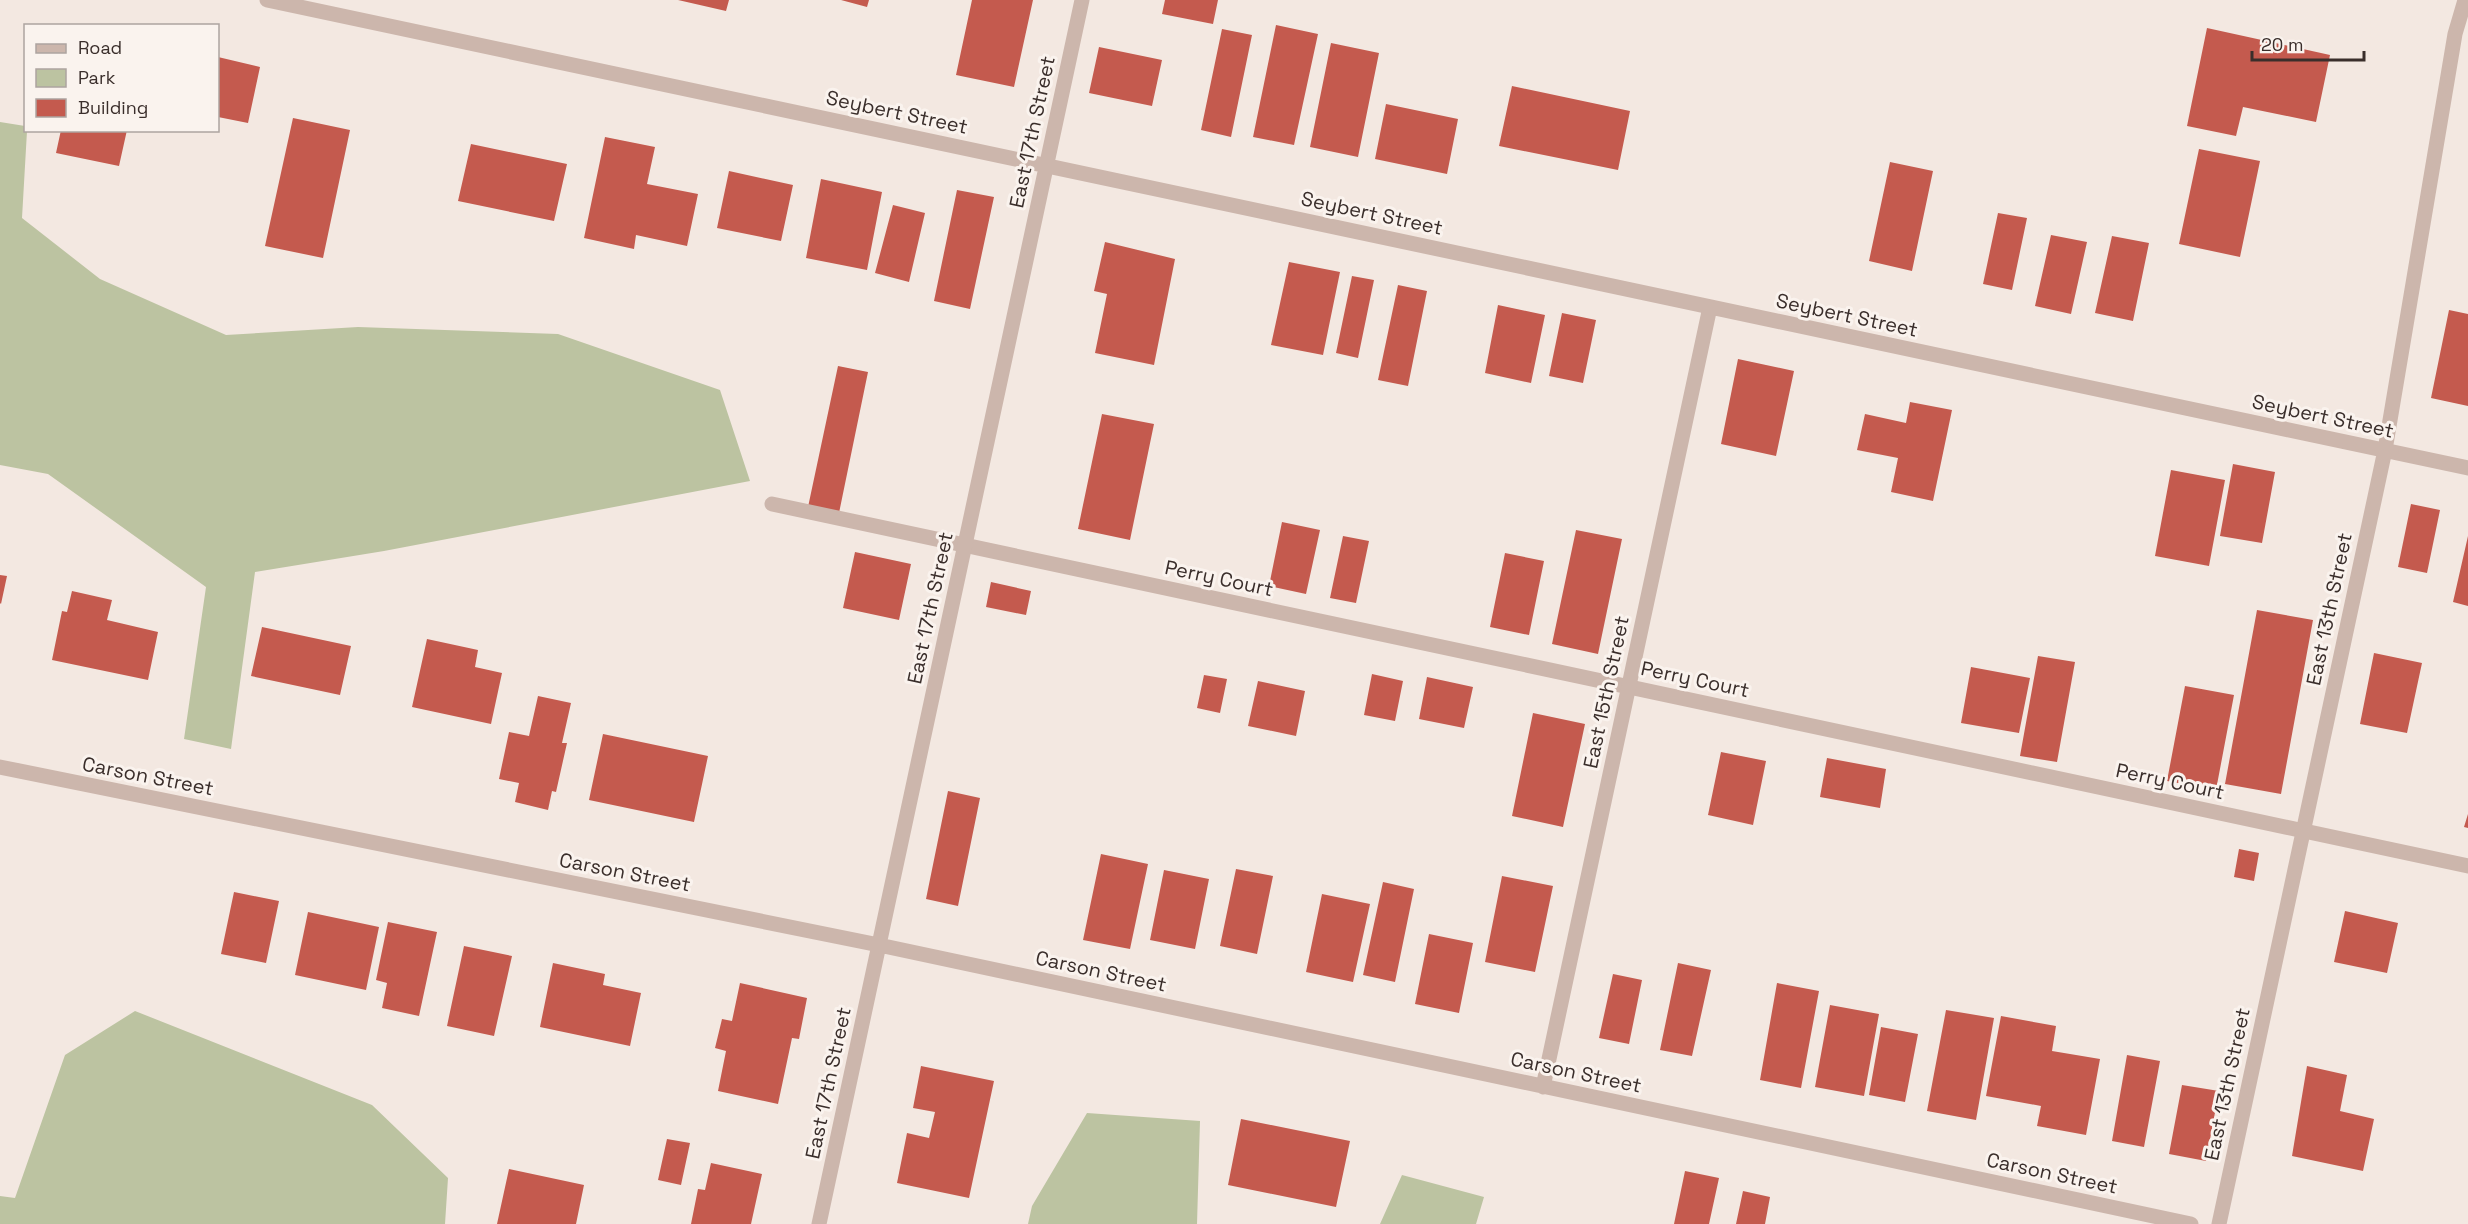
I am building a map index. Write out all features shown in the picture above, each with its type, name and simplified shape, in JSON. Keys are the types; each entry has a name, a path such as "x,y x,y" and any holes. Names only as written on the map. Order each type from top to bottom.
{"street":[{"name":"Seybert Street","path":"267,0 2468,468"},
{"name":"East 17th Street","path":"819,1224 1082,0"},
{"name":"East 13th Street","path":"2219,1224 2385,450 2462,35 2465,0"},
{"name":"East 15th Street","path":"1544,1086 1710,307"},
{"name":"Perry Court","path":"772,504 2468,866"},
{"name":"Carson Street","path":"0,767 879,945 2191,1224"}],"green space":[{"path":"0,122 24,126 24,132 27,132 22,218 100,279 226,335 358,327 558,334 720,390 750,481 384,551 255,572 231,749 184,739 206,587 48,474 0,465"},
{"path":"135,1011 372,1105 448,1178 445,1224 0,1224 0,1196 15,1198 65,1055"},
{"path":"1087,1113 1200,1121 1197,1224 1028,1224 1032,1206"},
{"path":"1402,1175 1484,1197 1476,1224 1380,1224"}],"building":[{"path":"678,0 729,0 726,11"},
{"path":"841,0 869,0 867,7"},
{"path":"972,0 1033,0 1014,87 956,75"},
{"path":"1165,0 1218,0 1213,24 1162,14"},
{"path":"1276,25 1318,34 1294,145 1253,137"},
{"path":"2207,28 2330,55 2316,122 2243,107 2236,136 2187,126"},
{"path":"1222,29 1252,35 1231,137 1201,130"},
{"path":"1331,43 1379,53 1358,157 1310,147"},
{"path":"1099,47 1162,60 1152,106 1089,93"},
{"path":"219,57 260,67 248,123 219,117"},
{"path":"1512,86 1630,111 1618,170 1499,146"},
{"path":"1386,104 1458,119 1447,174 1375,159"},
{"path":"293,118 350,130 323,258 265,246"},
{"path":"61,132 127,132 119,166 56,153"},
{"path":"605,137 655,147 647,184 698,194 687,246 636,235 634,249 584,238"},
{"path":"471,144 567,164 554,221 458,201"},
{"path":"2199,149 2260,161 2240,257 2179,244"},
{"path":"1890,162 1933,171 1912,271 1869,261"},
{"path":"729,171 793,185 781,241 717,228"},
{"path":"821,179 882,192 867,270 806,258"},
{"path":"957,190 994,197 970,309 934,301"},
{"path":"893,205 925,213 909,282 875,273"},
{"path":"1998,213 2027,218 2012,290 1983,284"},
{"path":"2051,235 2087,242 2071,314 2035,306"},
{"path":"2112,236 2149,243 2133,321 2095,313"},
{"path":"1105,242 1175,259 1154,365 1095,353 1107,294 1094,291"},
{"path":"1289,262 1340,272 1323,355 1271,345"},
{"path":"1352,276 1374,280 1358,358 1336,353"},
{"path":"1398,285 1427,291 1408,386 1378,380"},
{"path":"1498,305 1545,315 1531,383 1485,373"},
{"path":"2449,310 2468,314 2468,406 2431,398"},
{"path":"1562,313 1596,320 1583,383 1549,376"},
{"path":"1738,359 1794,371 1776,456 1721,444"},
{"path":"838,366 868,372 839,513 808,507"},
{"path":"1910,402 1952,410 1933,501 1891,492 1898,458 1857,450 1865,414 1906,423"},
{"path":"1102,414 1154,424 1130,540 1078,529"},
{"path":"2233,464 2275,472 2262,543 2220,536"},
{"path":"2171,470 2225,480 2209,566 2155,556"},
{"path":"2411,504 2440,510 2427,573 2398,567"},
{"path":"1282,522 1320,530 1306,594 1269,586"},
{"path":"1576,530 1622,539 1598,654 1552,644"},
{"path":"1343,536 1369,541 1356,603 1330,598"},
{"path":"2468,536 2468,606 2453,602"},
{"path":"855,552 911,564 899,620 843,608"},
{"path":"1505,553 1544,561 1529,635 1490,627"},
{"path":"0,575 7,576 1,604 0,603"},
{"path":"991,582 1031,591 1026,615 986,607"},
{"path":"72,591 112,600 107,620 158,632 148,680 52,660 62,611 67,612"},
{"path":"2257,610 2313,620 2281,794 2225,784"},
{"path":"262,627 351,646 340,695 251,676"},
{"path":"427,639 478,650 475,667 502,673 491,724 412,707"},
{"path":"2374,653 2422,663 2407,733 2360,724"},
{"path":"2038,656 2075,662 2057,762 2020,756"},
{"path":"1971,667 2030,678 2019,733 1961,723"},
{"path":"1372,674 1403,681 1395,721 1364,715"},
{"path":"1204,675 1227,679 1220,713 1197,708"},
{"path":"1427,677 1473,687 1464,728 1419,719"},
{"path":"1258,681 1305,691 1296,736 1248,726"},
{"path":"2185,686 2234,695 2216,790 2167,781"},
{"path":"538,696 571,703 562,743 567,743 556,792 552,791 548,810 515,802 519,783 499,779 509,732 529,736"},
{"path":"1533,713 1585,724 1563,827 1512,816"},
{"path":"603,734 708,756 694,822 589,800"},
{"path":"1721,752 1766,761 1753,825 1708,815"},
{"path":"1827,758 1886,769 1880,808 1820,797"},
{"path":"948,791 980,798 958,906 926,899"},
{"path":"2468,814 2468,828 2464,827"},
{"path":"2239,849 2259,853 2254,881 2234,877"},
{"path":"1101,854 1148,864 1130,949 1083,940"},
{"path":"1236,869 1273,876 1257,954 1220,946"},
{"path":"1164,870 1209,879 1195,949 1150,940"},
{"path":"1502,876 1553,886 1535,972 1485,962"},
{"path":"1383,882 1414,889 1395,982 1363,975"},
{"path":"234,892 279,901 266,963 221,954"},
{"path":"1322,894 1370,904 1353,982 1306,972"},
{"path":"2345,911 2398,923 2387,973 2334,962"},
{"path":"308,912 379,927 366,990 295,975"},
{"path":"388,922 437,932 419,1016 382,1008 387,983 376,980"},
{"path":"1429,934 1473,943 1459,1013 1415,1004"},
{"path":"464,946 512,956 494,1036 447,1026"},
{"path":"553,963 605,974 603,985 641,993 630,1046 540,1027"},
{"path":"1678,963 1711,970 1692,1056 1660,1050"},
{"path":"1613,974 1642,980 1629,1044 1599,1038"},
{"path":"740,983 807,998 799,1039 792,1038 778,1104 718,1091 726,1051 715,1048 722,1019 732,1021"},
{"path":"1777,983 1819,991 1801,1088 1760,1080"},
{"path":"1830,1005 1879,1014 1864,1096 1815,1087"},
{"path":"1946,1010 1994,1018 1976,1120 1927,1111"},
{"path":"2001,1016 2056,1026 2052,1051 2100,1059 2086,1135 2037,1126 2041,1106 1986,1096"},
{"path":"1881,1027 1918,1034 1905,1102 1869,1095"},
{"path":"2127,1055 2160,1061 2144,1147 2112,1141"},
{"path":"921,1066 994,1081 969,1198 897,1183 907,1133 929,1138 935,1112 913,1108"},
{"path":"2307,1066 2347,1075 2340,1111 2374,1119 2363,1171 2292,1156"},
{"path":"2182,1085 2219,1091 2206,1161 2169,1154"},
{"path":"1241,1119 1350,1141 1336,1207 1228,1185"},
{"path":"667,1139 690,1143 681,1185 658,1180"},
{"path":"711,1163 762,1174 751,1224 691,1224 698,1189 705,1190"},
{"path":"509,1169 584,1185 576,1224 497,1224"},
{"path":"1685,1171 1719,1178 1709,1224 1674,1224"},
{"path":"1743,1191 1770,1197 1765,1224 1736,1224"}]}
